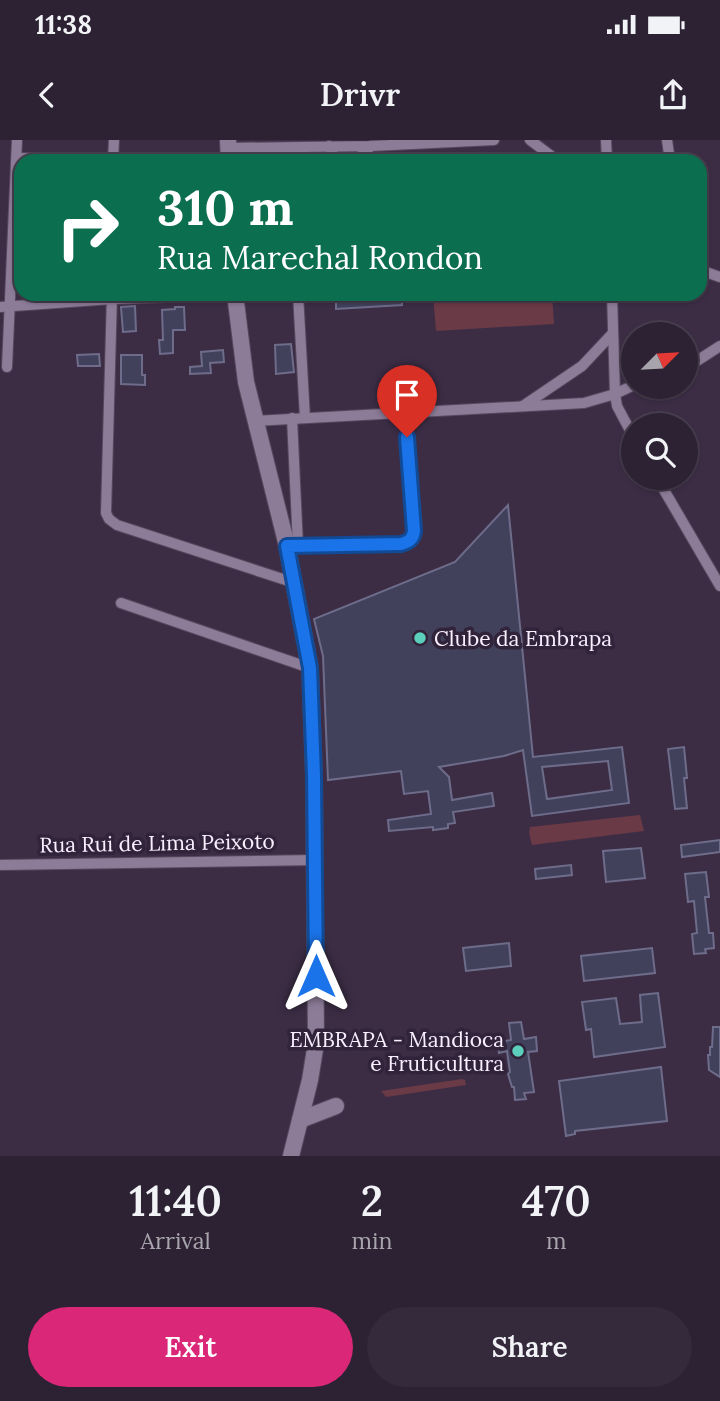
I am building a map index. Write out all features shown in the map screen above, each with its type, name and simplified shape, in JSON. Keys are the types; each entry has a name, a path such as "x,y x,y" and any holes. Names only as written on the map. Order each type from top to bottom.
{"main road":[{"path":"236,301 239,343 254,421 293,546 295,583 310,668 316,1043 291,1156"},
{"path":"300,1120 336,1106"}],"street":[{"path":"229,150 494,140"},
{"path":"530,140 549,154"},
{"path":"329,146 333,154"},
{"path":"362,154 371,146"},
{"path":"7,367 5,307 14,195"},
{"path":"5,307 63,301"},
{"path":"112,301 106,513 109,519 117,525 295,583"},
{"path":"298,301 306,418"},
{"path":"612,301 615,394 621,414"},
{"path":"520,407 582,366 613,333"},
{"path":"698,360 720,346"},
{"path":"254,421 584,403 621,391"},
{"path":"292,418 293,546 401,544 413,536 405,414"},
{"path":"664,490 720,586"},
{"path":"121,603 310,668"},
{"name":"Rua Rui de Lima Peixoto","path":"0,864 315,860"}],"shaded area":[{"path":"434,301 552,301 554,324 436,331"},
{"path":"640,815 644,831 532,845 529,833 530,827"},
{"path":"462,1079 466,1085 386,1097 381,1091"}],"building":[{"path":"336,301 402,301 402,305 336,309"},
{"path":"135,306 136,331 123,332 121,307"},
{"path":"184,307 185,330 173,330 173,353 160,354 159,340 163,340 162,310"},
{"path":"291,344 294,372 276,374 275,345"},
{"path":"223,350 224,362 210,363 211,373 190,374 190,367 202,366 201,352"},
{"path":"99,354 100,366 78,366 77,355"},
{"path":"121,355 142,355 145,385 121,384"},
{"name":"Clube da Embrapa","path":"508,505 533,757 622,747 629,803 532,816 523,750 504,756 439,767 449,777 452,800 492,793 494,806 453,812 455,823 448,824 448,828 389,831 388,820 431,814 428,791 404,794 401,771 328,780 323,656 314,619 455,562","holes":["608,761 612,790 547,799 542,767"]},
{"path":"684,747 687,808 675,809 668,749"},
{"path":"720,840 720,852 682,857 681,845"},
{"path":"641,848 645,878 606,882 603,851"},
{"path":"571,865 572,875 536,879 535,869"},
{"path":"706,872 709,897 705,897 709,933 713,933 714,948 705,949 706,953 694,954 692,934 697,933 694,901 688,902 685,874"},
{"path":"509,943 511,966 466,971 463,948"},
{"path":"652,948 655,973 584,981 581,956"},
{"path":"658,993 665,1047 594,1057 591,1029 586,1030 582,1002 616,998 620,1024 642,1022 640,995"},
{"path":"521,1022 524,1039 536,1037 537,1051 528,1052 534,1092 524,1093 526,1099 515,1100 514,1087 508,1074 507,1051 499,1053 497,1042 511,1040 509,1023"},
{"path":"713,1027 720,1027 720,1077 709,1070 708,1055 712,1047"},
{"path":"661,1067 667,1121 575,1131 575,1134 566,1136 559,1081"}],"place":[{"name":"Clube da Embrapa","path":"420,638"},
{"name":"EMBRAPA - Mandioca e Fruticultura","path":"518,1051"}],"route":[{"path":"316,976 310,668 287,546 401,544 409,541 414,531 407,437"}]}
